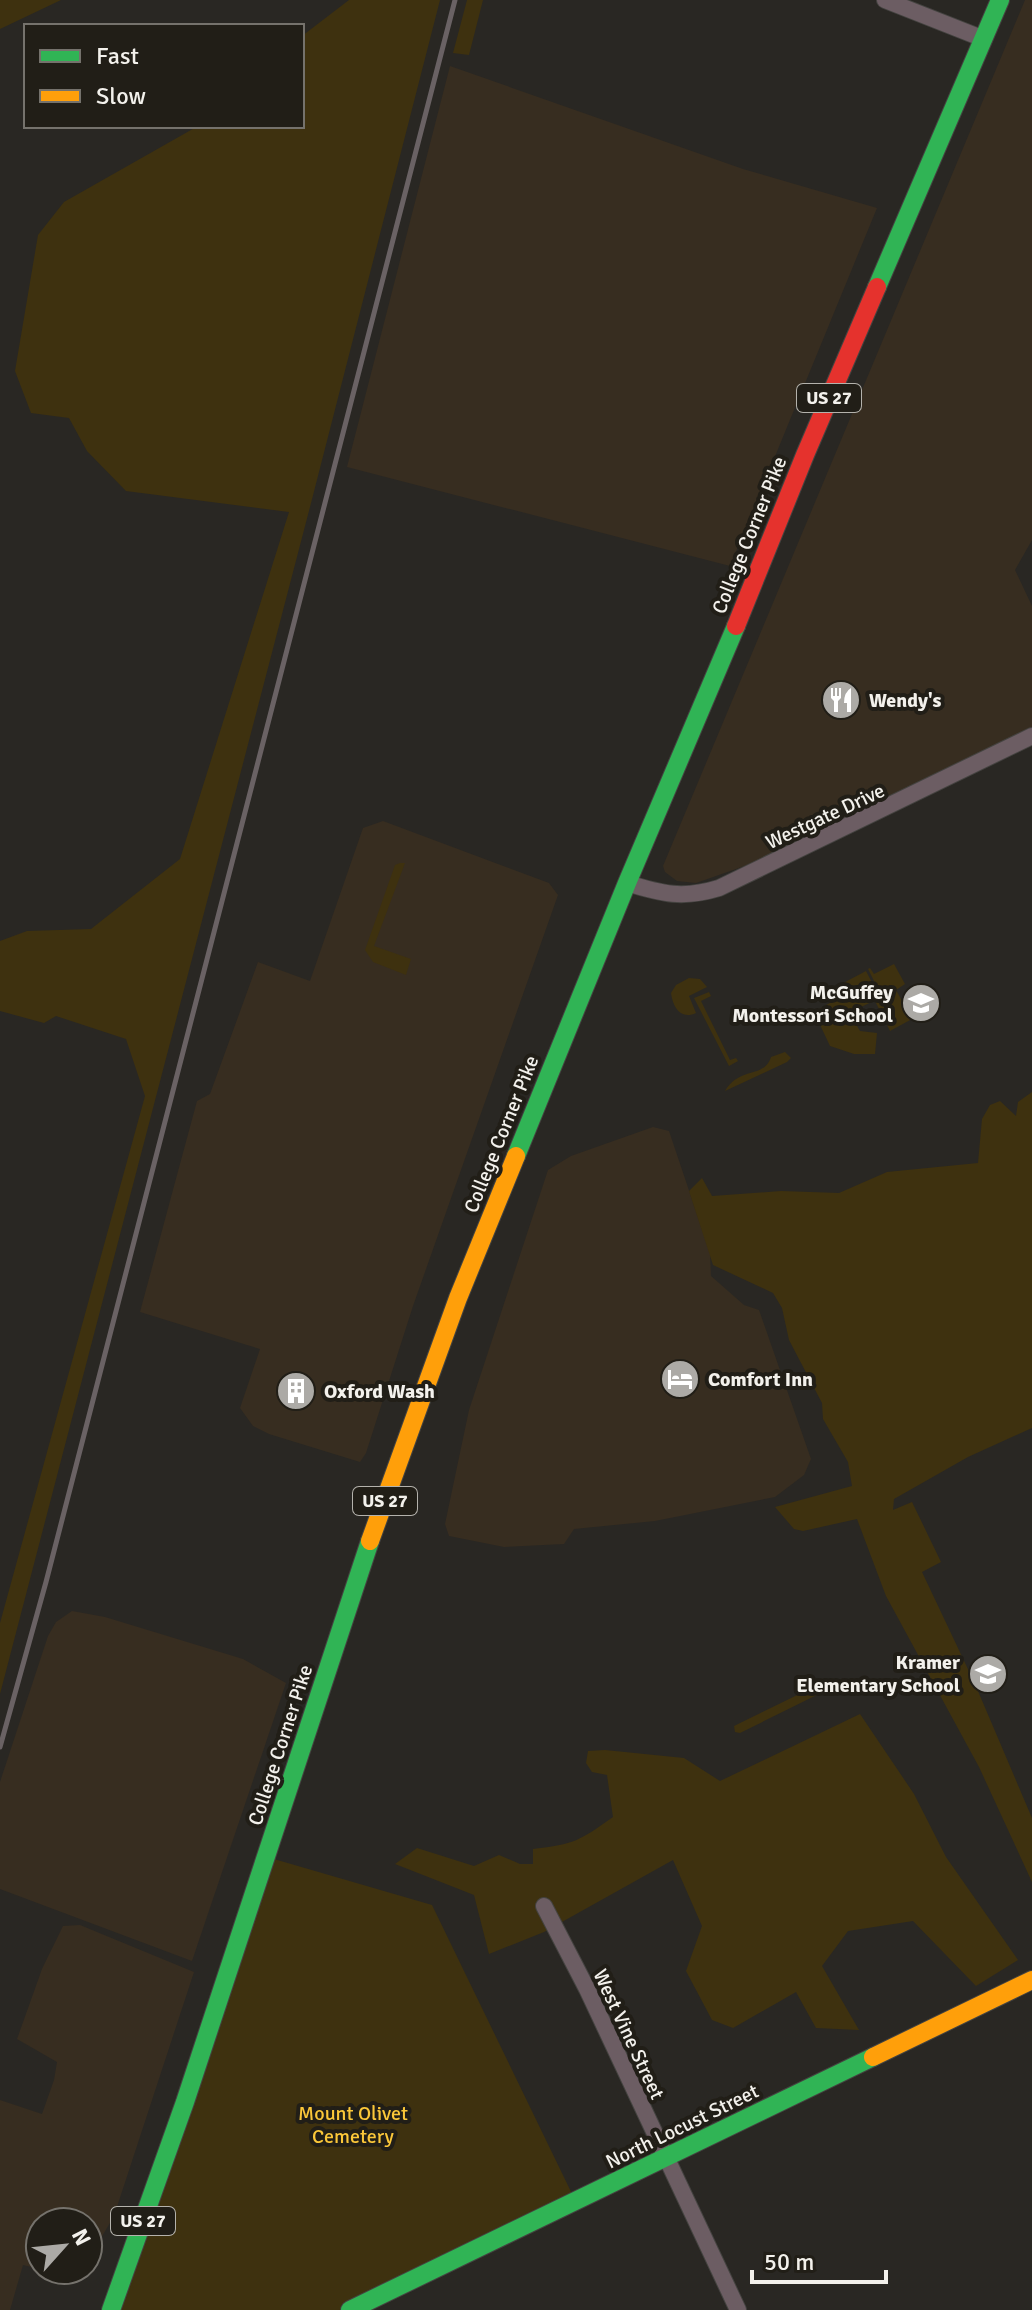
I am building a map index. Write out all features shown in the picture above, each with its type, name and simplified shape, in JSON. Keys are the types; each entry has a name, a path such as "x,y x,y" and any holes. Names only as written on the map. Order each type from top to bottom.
{"main road":[{"name":"College Corner Pike","path":"111,2310 190,2087 363,1561 458,1298 805,455 1000,0"},
{"name":"North Locust Street","path":"350,2310 388,2302 665,2159 1032,1980"}],"street":[{"path":"885,0 984,39"},
{"name":"Westgate Drive","path":"627,883 677,896 691,896 719,888 1032,736"},
{"name":"West Vine Street","path":"544,1906 587,1989 738,2310"}],"shaded area":[{"path":"1025,0 1032,0 1032,540 1015,570 1032,606 1032,727 756,862 696,883 677,881 665,872 663,866"},
{"path":"450,66 743,169 877,208 730,566 347,467"},
{"path":"383,821 549,883 558,895 413,1306 366,1453 360,1462 269,1434 253,1426 240,1408 260,1349 140,1312 197,1101 210,1094 258,962 310,981 363,828"},
{"path":"653,1127 669,1131 710,1253 711,1276 744,1305 759,1310 811,1459 804,1475 775,1497 655,1521 574,1529 564,1544 504,1547 449,1536 445,1524 469,1410 548,1170 571,1156"},
{"path":"72,1611 105,1617 243,1659 286,1683 192,1961 0,1889 0,1782 48,1636 56,1622"},
{"path":"80,1925 194,1972 114,2216 104,2233 104,2206 24,2206 24,2265 10,2310 0,2310 0,2100 42,2114 57,2062 17,2039 42,1969 63,1926"}],"green space":[{"path":"0,0 61,0 0,29"},
{"path":"349,0 440,0 0,1694 0,1623 145,1096 126,1039 56,1016 44,1023 0,1011 0,941 27,931 91,929 180,859 289,512 126,491 87,451 69,418 31,413 15,371 38,235 64,202 194,128 304,128 304,34"},
{"path":"467,0 483,0 469,55 453,53"},
{"path":"405,863 374,946 411,959 406,975 373,962 365,950 395,865"},
{"path":"894,964 905,984 896,990 912,1019 890,1031 875,1001 882,997 868,969 874,974"},
{"path":"866,971 880,998 861,1007 861,1015 853,1019 860,1031 877,1033 875,1054 854,1054 830,1046 814,1012 835,1000 830,990"},
{"path":"689,978 700,979 707,987 689,996 696,1013 686,1015 676,1008 671,993 676,985"},
{"path":"709,992 711,996 701,1001 730,1060 736,1058 738,1061 729,1066 694,998"},
{"path":"785,1052 791,1058 787,1062 725,1091 738,1078 763,1068 771,1057"},
{"path":"1032,1092 1032,1428 968,1457 894,1499 893,1510 912,1502 941,1562 922,1572 975,1684 1032,1818 1032,1882 979,1767 886,1596 857,1519 803,1531 794,1529 775,1507 852,1486 848,1462 823,1419 822,1403 789,1340 782,1308 773,1293 713,1265 689,1191 702,1178 712,1196 781,1191 839,1193 887,1172 978,1163 982,1119 990,1105 1000,1101 1016,1116 1018,1102"},
{"path":"828,1680 831,1688 740,1733 735,1732 734,1726"},
{"path":"860,1714 914,1794 946,1857 1018,1960 976,1986 913,1921 848,1931 822,1966 859,2030 816,2028 796,1992 733,2028 712,2020 686,1971 702,1926 673,1860 544,1932 489,1954 474,1895 395,1864 417,1848 474,1866 499,1855 520,1864 533,1864 533,1849 568,1843 584,1836 613,1817 607,1775 592,1772 586,1763 588,1751 684,1758 720,1781"},
{"name":"Mount Olivet Cemetery","path":"267,1857 432,1905 576,2202 350,2310 111,2310"}],"railway":[{"path":"0,1747 46,1582 455,0"}],"traffic: fast":[{"path":"877,287 1000,0"},
{"path":"516,1156 736,626"},
{"path":"111,2310 185,2102 370,1541"},
{"path":"350,2310 873,2057"}],"traffic: slow":[{"path":"370,1541 458,1298 516,1156"},
{"path":"873,2057 1032,1980"}],"traffic: jam":[{"path":"736,626 877,287"}],"place":[{"name":"Wendy's","path":"841,700"},
{"name":"McGuffey Montessori School","path":"921,1003"},
{"name":"Comfort Inn","path":"680,1379"},
{"name":"Oxford Wash","path":"296,1391"},
{"name":"Kramer Elementary School","path":"988,1674"}]}
